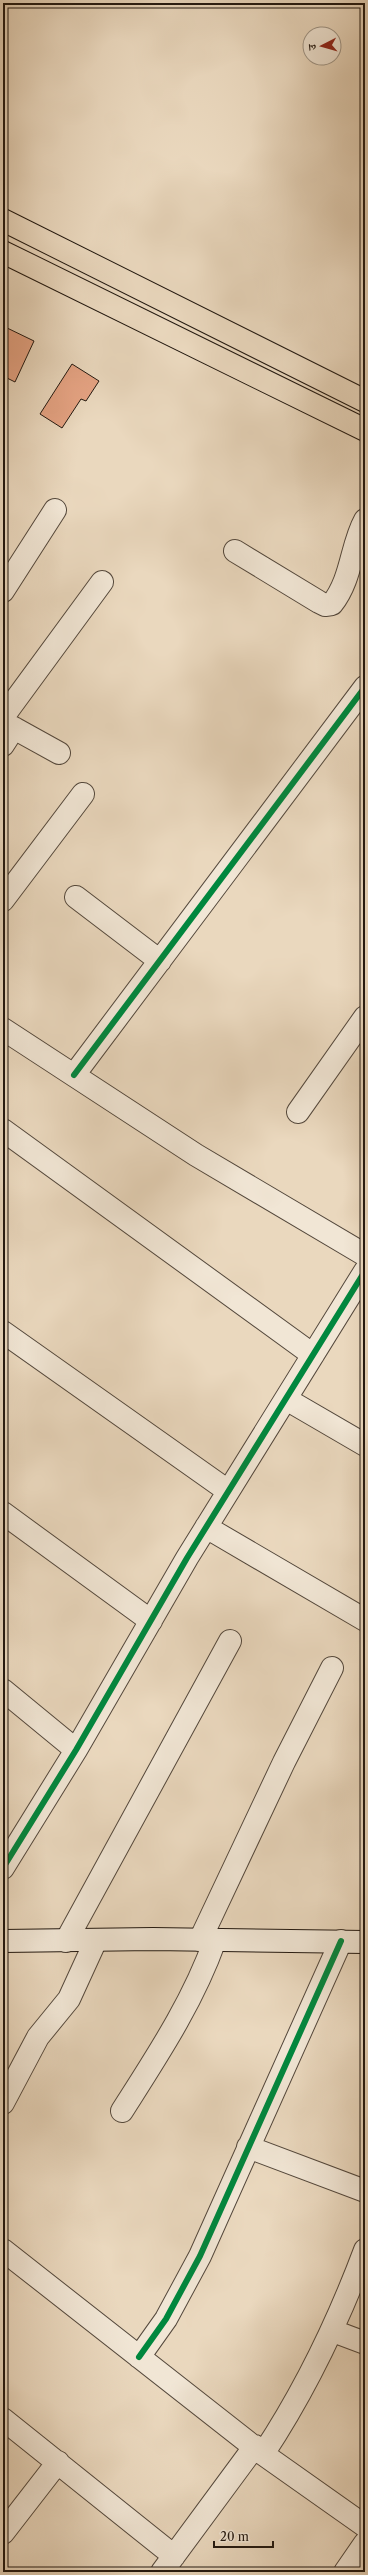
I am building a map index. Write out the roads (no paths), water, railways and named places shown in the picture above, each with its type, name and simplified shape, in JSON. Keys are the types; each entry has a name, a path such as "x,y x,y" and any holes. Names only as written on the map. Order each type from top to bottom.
{"main road":[{"path":"3,220 365,401"},
{"path":"3,252 365,430"}],"street":[{"path":"3,591 56,510"},
{"path":"235,551 319,602 325,605 332,604 351,563 356,549 356,537 365,520"},
{"path":"58,753 6,728 102,582"},
{"path":"74,1075 365,687"},
{"path":"6,891 83,794"},
{"path":"76,897 160,961"},
{"path":"298,1112 365,1017"},
{"path":"3,1029 196,1155 365,1255"},
{"path":"3,1130 313,1355"},
{"path":"3,1868 76,1750 206,1527 365,1271"},
{"path":"3,1332 228,1491"},
{"path":"286,1399 365,1445"},
{"path":"3,1512 151,1620"},
{"path":"206,1527 365,1620"},
{"path":"66,1941 230,1641"},
{"path":"122,2111 186,2008 205,1969 208,1940 284,1762 332,1668"},
{"path":"3,1690 76,1750"},
{"path":"3,2103 38,2037 69,1999 96,1940"},
{"path":"3,1941 365,1941"},
{"path":"139,2357 166,2319 200,2256 341,1941"},
{"path":"248,2147 365,2190"},
{"path":"3,2250 259,2450 365,2526"},
{"path":"3,2419 58,2462 168,2564 292,2411 333,2331 365,2250"},
{"path":"333,2331 365,2343"},
{"path":"3,2533 58,2462"},
{"path":"345,2572 365,2544"}]}
